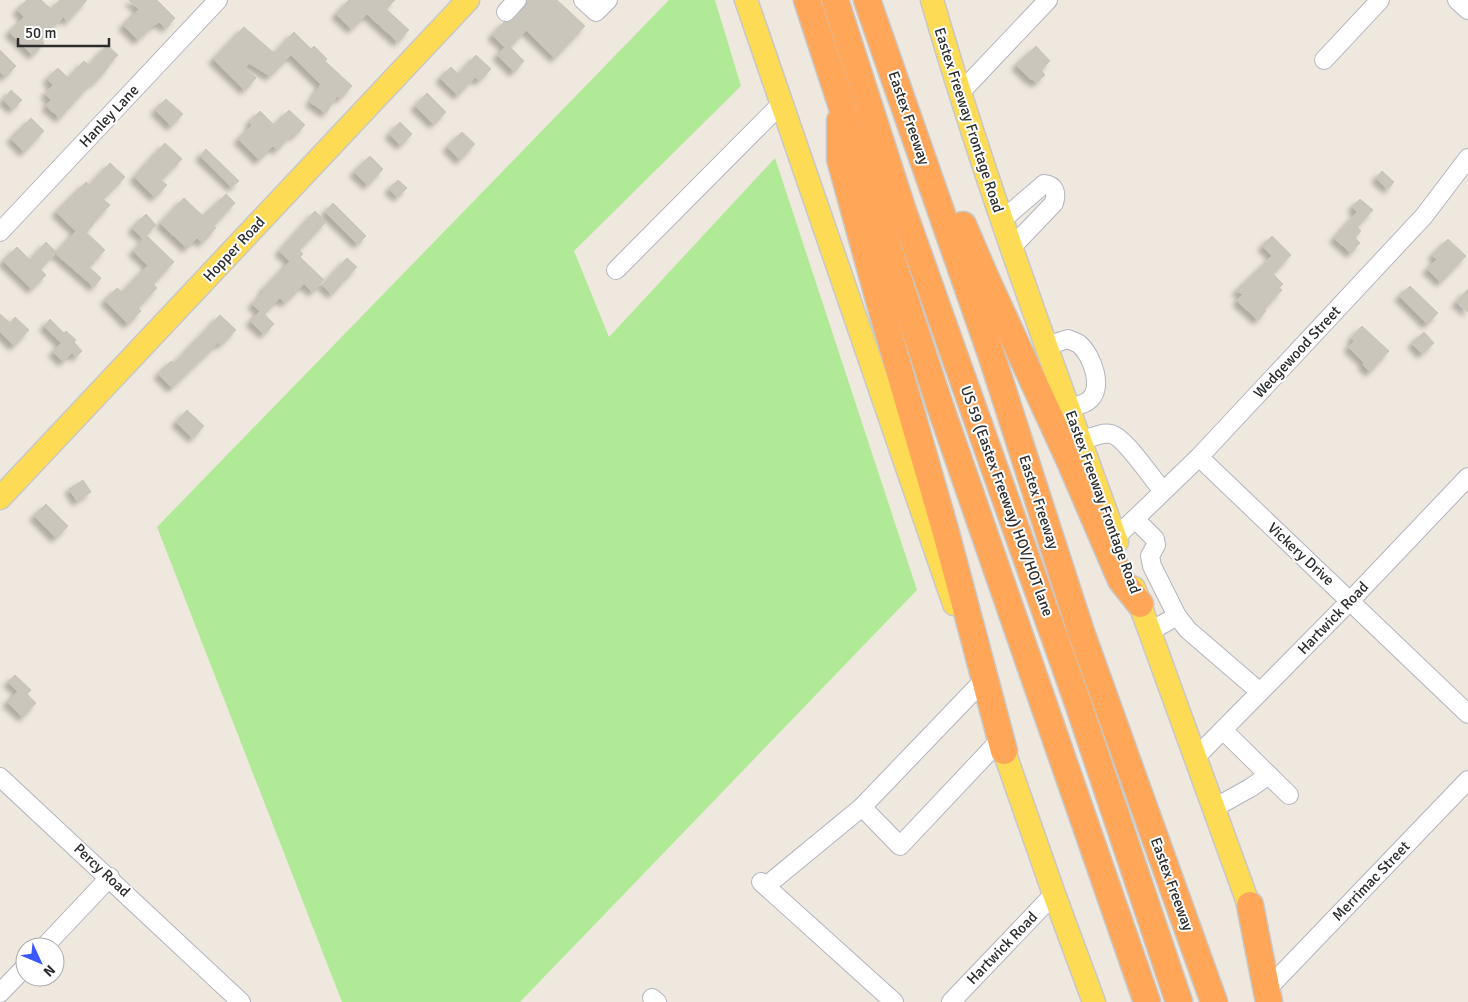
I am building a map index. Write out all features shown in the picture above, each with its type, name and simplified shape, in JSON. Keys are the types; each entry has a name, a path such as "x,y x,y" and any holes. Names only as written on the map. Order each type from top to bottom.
{"highway":[{"path":"807,0 840,96 939,404 1147,1002"},
{"name":"US 59 (Eastex Freeway) HOV/HOT lane","path":"835,0 902,208 1079,706 1179,1002"},
{"path":"867,0 988,284 1069,459 1121,580 1140,604"},
{"name":"Eastex Freeway","path":"867,0 992,357 1081,632 1214,1002"},
{"path":"840,96 840,159 881,310 946,533 1002,746"},
{"path":"1250,905 1274,996"}],"main road":[{"name":"Hopper Road","path":"0,498 468,0"},
{"path":"746,0 1002,746 1094,1002"},
{"name":"Eastex Freeway Frontage Road","path":"932,0 959,94 1001,221 1149,632 1250,905"}],"street":[{"name":"Hanley Lane","path":"0,232 218,0"},
{"path":"583,0 596,12 608,0"},
{"path":"959,94 1048,0"},
{"path":"1324,60 1380,0"},
{"path":"1457,0 1468,10"},
{"path":"616,270 781,104"},
{"name":"Wedgewood Street","path":"1115,538 1199,457 1424,216 1468,158"},
{"path":"1001,221 1038,187 1050,184 1055,190 1056,197 1054,203 1011,248"},
{"path":"1046,346 1068,339 1079,344 1090,358 1096,378 1095,391 1088,401 1069,408"},
{"path":"1081,441 1100,434 1112,434 1125,444 1163,491"},
{"name":"Vickery Drive","path":"1199,457 1351,600 1468,714"},
{"name":"Hartwick Road","path":"1196,758 1468,477"},
{"path":"1135,519 1156,539 1156,545 1150,556 1152,566 1177,616 1188,630 1260,692"},
{"path":"1149,632 1177,616"},
{"path":"894,1002 764,884 862,807 981,683"},
{"path":"1223,730 1289,795"},
{"path":"862,807 900,846 1002,746"},
{"path":"1214,808 1250,788 1268,775"},
{"name":"Percy Road","path":"0,777 242,1002"},
{"name":"Merrimac Street","path":"1274,996 1468,780"},
{"path":"54,937 110,878"},
{"name":"Hartwick Road","path":"950,1002 1054,894"},
{"path":"0,994 15,978"}],"green space":[{"path":"669,0 715,0 741,86 574,251 609,337 775,158 917,590 520,1002 342,1002 157,527"}],"building":[{"path":"27,0 41,0 51,9 60,0 87,0 68,21 63,17 41,40 44,43 33,55 9,32 24,17 17,10"},
{"path":"129,0 157,0 175,18 166,28 159,22 155,24 138,40 123,25 139,9"},
{"path":"349,0 395,0 386,9 409,30 398,42 367,14 352,29 336,14"},
{"path":"527,0 557,0 585,26 555,58 526,30 510,47 524,61 514,72 497,55 505,47 492,35 504,22 510,22 514,19 525,7"},
{"path":"244,27 274,53 294,32 311,49 314,46 327,59 325,61 352,86 340,99 337,96 326,113 310,102 321,84 291,55 270,76 249,63 245,68 256,78 245,90 213,59"},
{"path":"107,45 118,55 107,66 109,67 94,83 92,82 60,118 46,106 51,100 45,94 53,85 47,79 58,68 68,78 84,61 89,65"},
{"path":"1036,46 1050,61 1041,70 1045,75 1036,83 1016,65"},
{"path":"0,50 16,66 5,77 0,72"},
{"path":"476,55 491,69 479,81 475,77 458,95 440,78 451,67 458,74"},
{"path":"11,90 22,100 13,109 3,100"},
{"path":"427,93 446,112 434,124 415,106"},
{"path":"166,99 183,114 171,126 155,110"},
{"path":"289,110 305,125 294,136 292,134 277,150 273,146 259,160 238,139 252,125 249,122 260,111 274,125"},
{"path":"31,118 44,131 24,152 11,138"},
{"path":"400,122 412,134 401,145 389,134"},
{"path":"462,132 475,144 460,160 447,147"},
{"path":"165,143 182,159 161,180 167,185 155,197 134,177"},
{"path":"206,149 239,181 232,187 200,156"},
{"path":"370,156 383,169 368,185 354,172"},
{"path":"110,163 125,177 103,199 110,205 86,232 105,250 89,267 101,278 94,287 55,253 76,231 56,212 86,182 89,185"},
{"path":"1382,171 1394,182 1388,189 1376,178"},
{"path":"398,180 407,188 398,197 389,189"},
{"path":"226,194 235,203 213,226 216,228 202,243 197,238 187,248 160,223 184,198 203,216"},
{"path":"1360,199 1373,210 1357,227 1361,231 1355,238 1360,243 1351,253 1334,238 1357,212 1352,207"},
{"path":"333,203 366,236 358,244 325,212"},
{"path":"315,211 326,222 299,250 303,254 300,257 324,280 313,292 304,284 285,303 280,298 264,314 274,324 264,334 250,321 260,311 252,304 264,291 263,289 290,261 279,251"},
{"path":"146,214 156,225 143,238 132,228"},
{"path":"147,236 174,262 153,284 157,288 138,308 141,311 128,324 105,300 117,288 122,292 148,265 133,251"},
{"path":"1272,236 1291,255 1273,274 1283,284 1279,288 1282,290 1264,309 1266,311 1258,320 1237,301 1243,294 1236,291 1272,256 1262,246"},
{"path":"1448,239 1466,256 1441,282 1427,269 1437,259 1432,255"},
{"path":"46,242 56,252 40,269 46,275 32,289 3,261 17,247 30,260"},
{"path":"347,258 357,267 332,294 322,285"},
{"path":"1410,286 1438,313 1427,324 1399,296"},
{"path":"1468,289 1468,312 1456,302"},
{"path":"0,314 10,323 15,317 29,330 14,346 0,332"},
{"path":"220,315 236,330 221,345 219,342 172,388 158,374 171,361 174,363"},
{"path":"50,319 64,333 66,331 76,340 74,342 82,351 76,357 72,353 63,362 53,352 61,343 44,326"},
{"path":"1362,326 1389,351 1370,372 1363,365 1364,362 1348,347 1354,341 1351,338"},
{"path":"1424,332 1434,343 1422,354 1412,343"},
{"path":"187,410 204,426 193,438 176,422"},
{"path":"83,480 91,492 77,501 69,489"},
{"path":"46,504 68,526 56,538 34,516"},
{"path":"15,675 31,690 27,694 36,703 23,717 7,702 18,691 8,682"}]}
